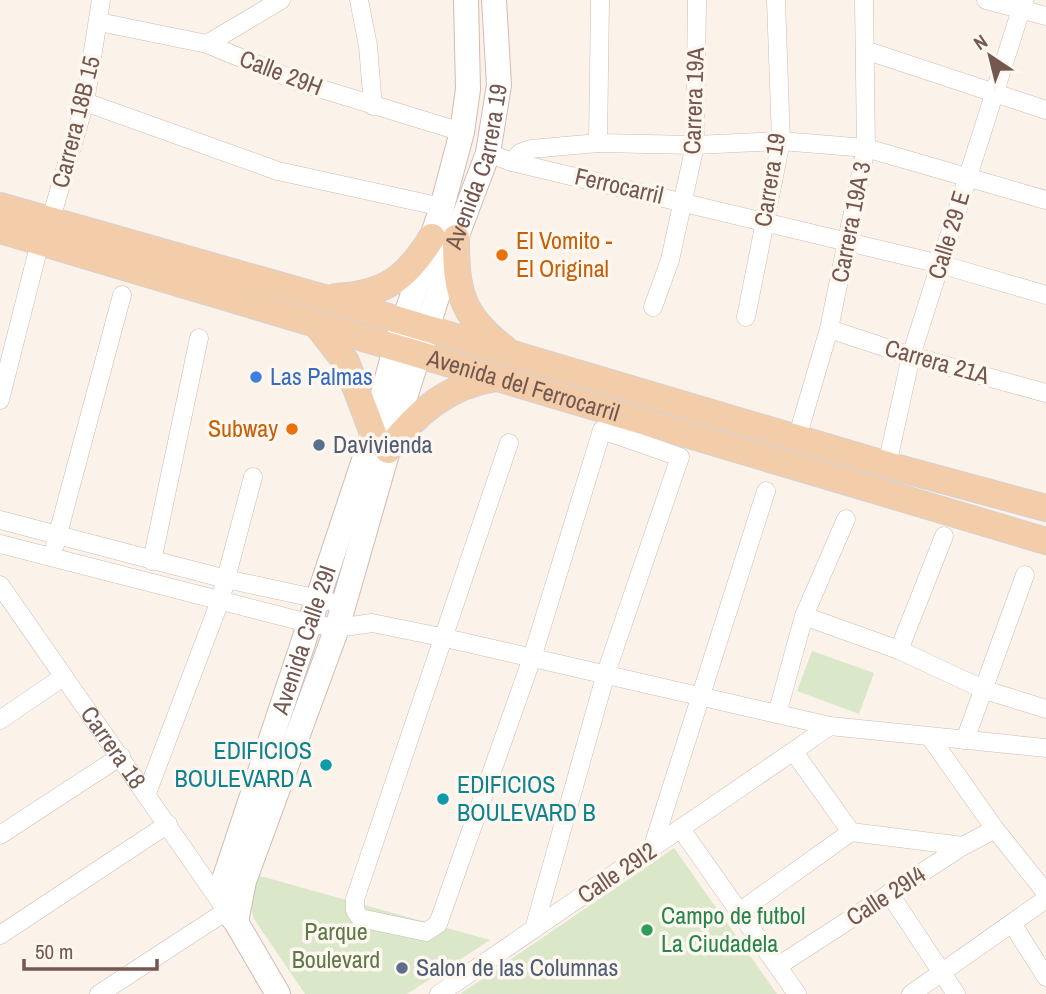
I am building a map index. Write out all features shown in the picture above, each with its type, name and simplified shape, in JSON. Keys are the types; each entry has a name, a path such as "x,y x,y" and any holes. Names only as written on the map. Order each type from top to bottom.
{"main road":[{"name":"Avenida Carrera 19","path":"444,237 442,206 462,132 468,89 467,0"},
{"name":"Avenida Carrera 19","path":"417,326 444,237 488,153 499,85 494,0"},
{"name":"Avenida del Ferrocarril","path":"0,206 45,232 317,325 408,351 506,365 797,438 1046,508"},
{"name":"Avenida del Ferrocarril","path":"0,230 45,232 324,298 417,326 506,365 1046,541"},
{"path":"317,325 346,362 380,442 405,427 432,402 506,365 461,298 444,237 400,279 378,290 324,298"},
{"name":"Avenida Calle 29I","path":"234,912 263,823 339,617 380,442 417,326"},
{"name":"Avenida Calle 29I","path":"234,912 225,877 316,598 380,442"},
{"name":"Carrera 18","path":"234,912 278,994"}],"street":[{"name":"Carrera 18B 15","path":"0,400 45,232 85,102 101,0"},
{"path":"207,44 257,6 281,0"},
{"path":"359,0 368,46 373,106"},
{"path":"598,143 600,0"},
{"name":"Carrera 19A","path":"684,201 695,145 697,0"},
{"name":"Carrera 19","path":"746,317 781,141 776,0"},
{"name":"Carrera 19A 3","path":"797,438 829,329 866,148 864,0"},
{"path":"986,0 1023,4 1046,16"},
{"name":"Calle 29 E","path":"887,465 911,356 1023,4"},
{"name":"Calle 29H","path":"99,22 207,44 302,83 462,132"},
{"path":"865,50 1046,110"},
{"path":"85,102 278,171 442,206"},
{"path":"512,162 520,153 531,149 598,143 695,145 781,141 866,148 1046,200"},
{"name":"Ferrocarril","path":"488,153 512,162 684,201 670,260 653,307"},
{"path":"684,201 940,264 1046,295"},
{"path":"51,557 122,295"},
{"name":"Carrera 21A","path":"829,329 911,356 1046,393"},
{"path":"152,561 199,338"},
{"path":"509,443 441,637 355,899 355,910 360,918 426,932 438,923 532,658 602,430 680,457 606,673 534,929"},
{"path":"147,793 220,600 253,477"},
{"path":"652,849 766,491"},
{"path":"777,714 804,616 846,519"},
{"path":"0,520 152,561 316,598 339,617"},
{"path":"899,650 944,536"},
{"path":"0,544 308,623 339,617 441,637 830,726 1046,748"},
{"path":"965,740 1025,575"},
{"name":"Carrera 18","path":"0,587 168,824 234,912"},
{"path":"804,616 899,650 985,690 1046,709"},
{"path":"0,720 63,677"},
{"name":"Calle 29I2","path":"439,994 830,726"},
{"path":"930,737 995,829 1046,893"},
{"path":"794,752 851,832"},
{"path":"0,835 121,756"},
{"path":"0,935 168,824"},
{"path":"681,829 797,994"},
{"name":"Calle 29I4","path":"778,966 962,846 995,829"},
{"path":"739,912 851,832 962,846"},
{"path":"889,893 956,994"},
{"path":"911,994 1013,925 1046,899"},
{"path":"99,994 234,912"},
{"path":"1013,925 1046,977"}],"green space":[{"path":"812,651 874,673 859,714 797,691"},
{"path":"674,848 777,994 460,994"},
{"name":"Parque Boulevard","path":"253,874 490,940 407,994 305,994 254,919 247,894"}],"place":[{"name":"El Vomito - El Original","path":"502,255"},
{"name":"Las Palmas","path":"256,377"},
{"name":"Subway","path":"292,429"},
{"name":"Davivienda","path":"319,445"},
{"name":"EDIFICIOS BOULEVARD A","path":"326,765"},
{"name":"EDIFICIOS BOULEVARD B","path":"443,799"},
{"name":"Campo de futbol La Ciudadela","path":"647,930"},
{"name":"Salon de las Columnas","path":"402,968"}]}
